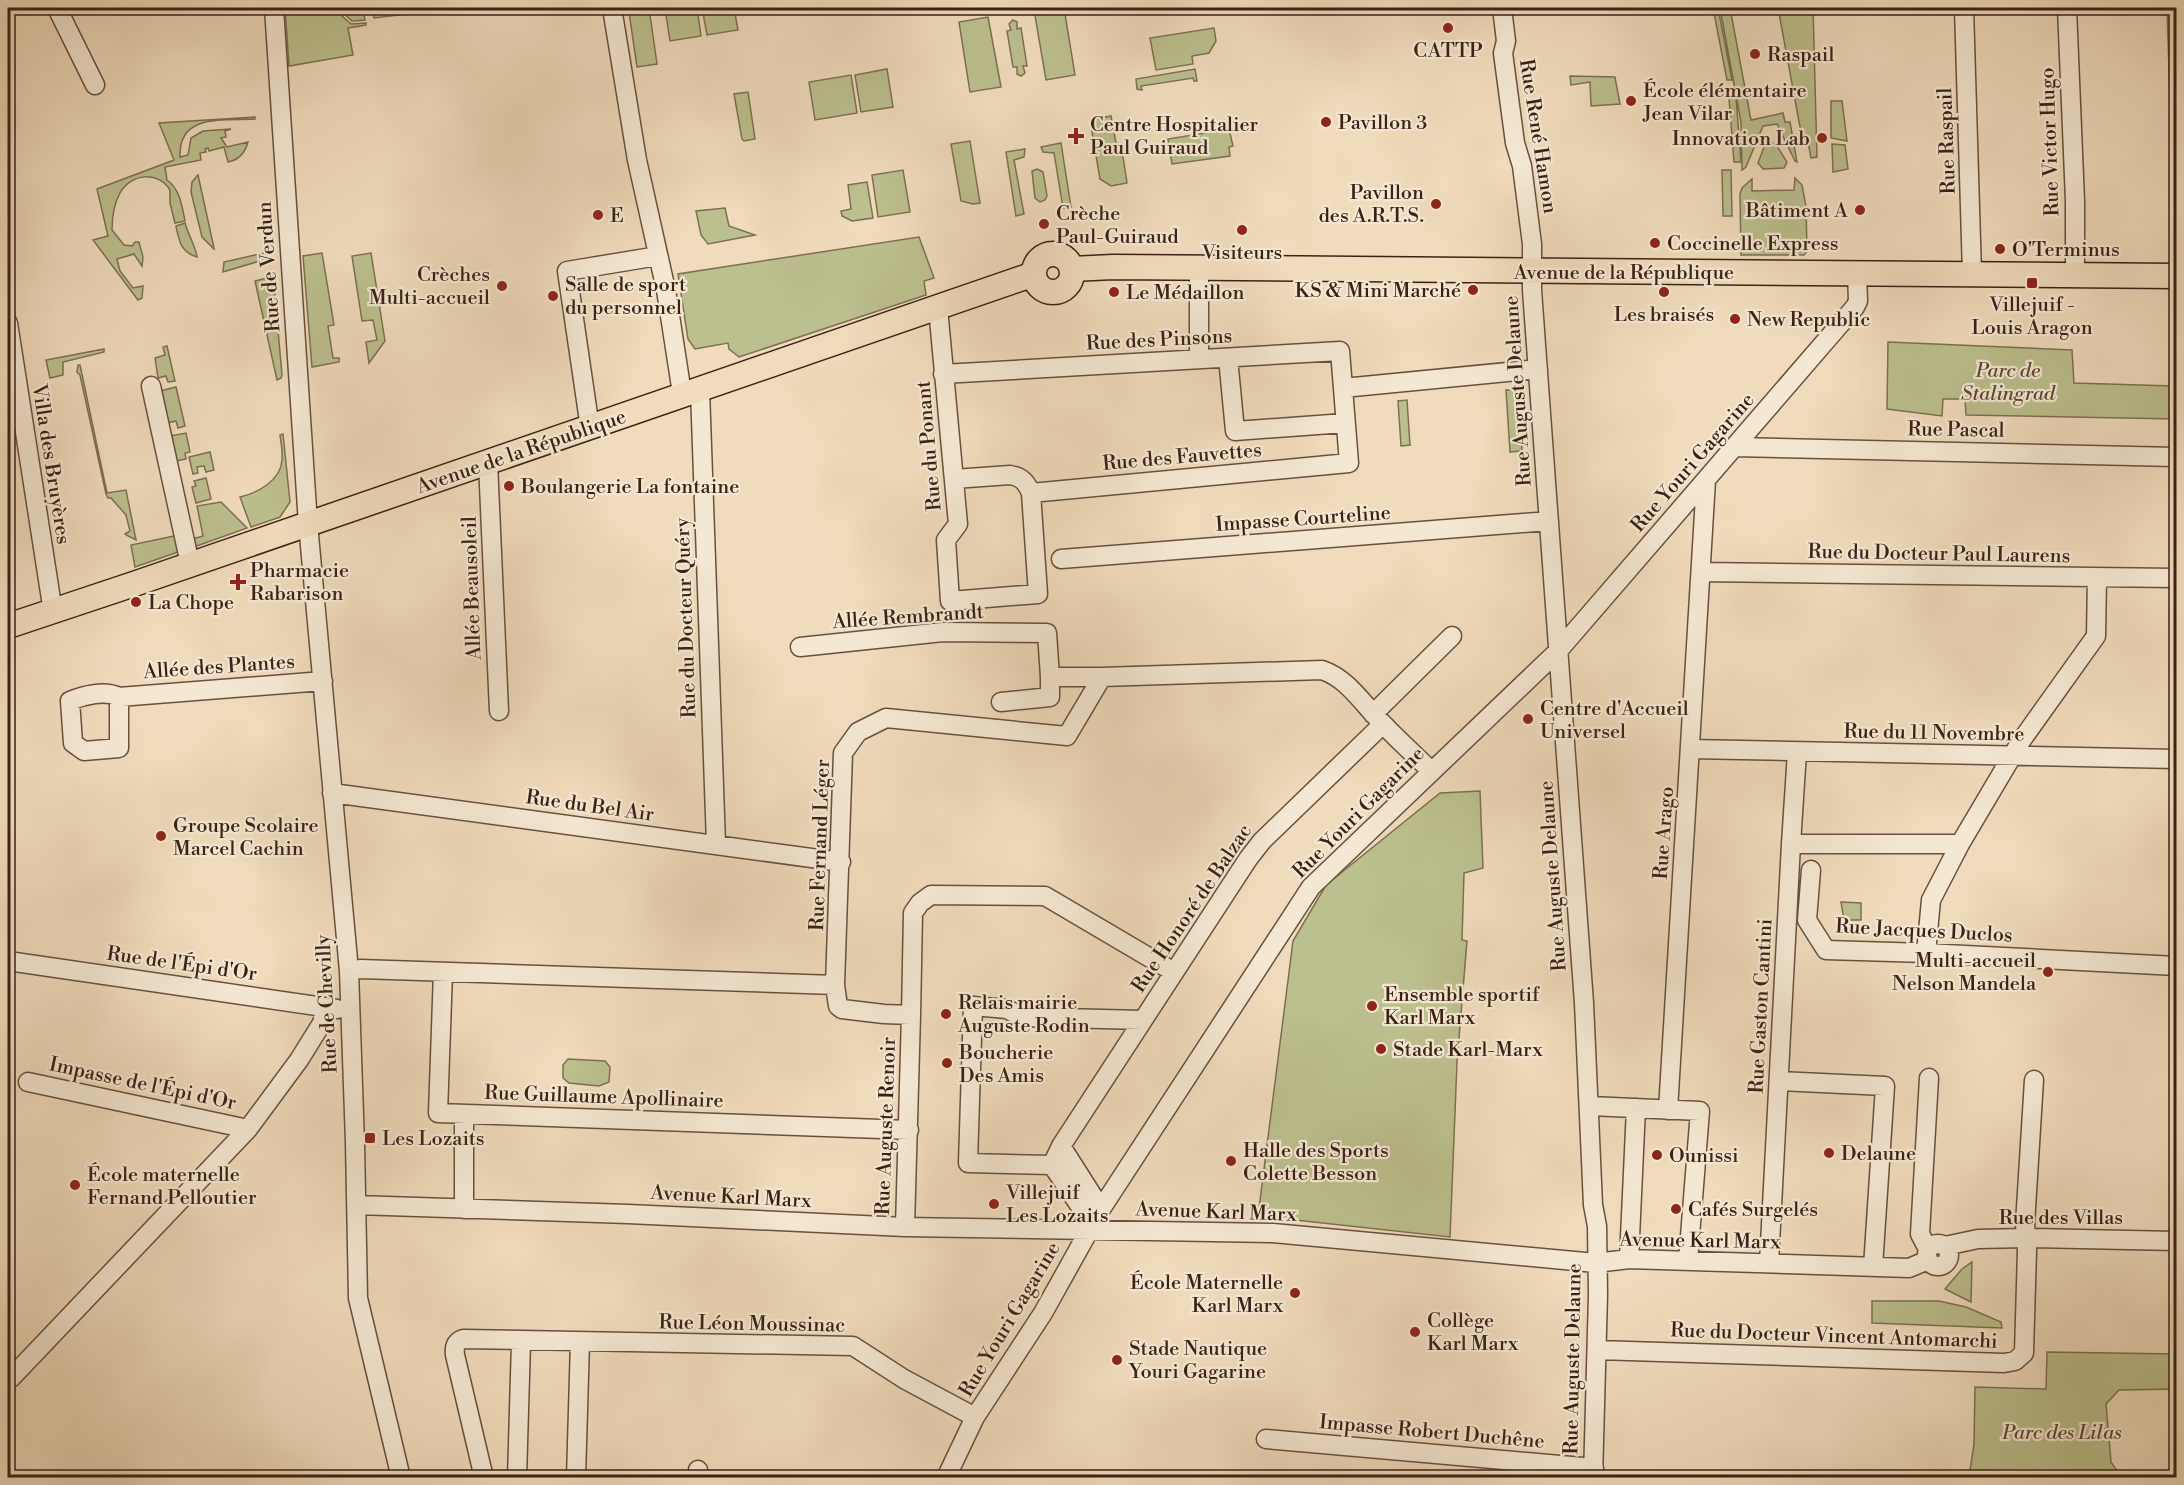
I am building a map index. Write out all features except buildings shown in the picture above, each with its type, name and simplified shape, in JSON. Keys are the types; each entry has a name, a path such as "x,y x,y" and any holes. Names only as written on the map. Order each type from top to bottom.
{"main road":[{"name":"Avenue de la République","path":"8,626 1034,274 1039,286 1049,292 1062,291 1071,282 1072,269 1113,267 2176,276"}],"street":[{"path":"57,8 95,85"},
{"name":"Rue de Verdun","path":"274,8 308,524"},
{"name":"Rue du Docteur Quéry","path":"612,8 637,160 666,290 681,387 692,393 716,844"},
{"name":"Rue René Hamon","path":"1502,8 1506,40 1503,53 1515,143 1522,166 1532,244 1533,272"},
{"name":"Rue Raspail","path":"1964,8 1972,274"},
{"name":"Rue Victor Hugo","path":"2067,8 2075,201 2075,274"},
{"path":"590,428 567,271 658,256"},
{"path":"1199,269 1199,358"},
{"name":"Rue Auguste Delaune","path":"1533,272 1532,290 1590,1106 1593,1205 1597,1226 1598,1294 1593,1473"},
{"name":"Rue Youri Gagarine","path":"946,1478 975,1417 1043,1313 1101,1209 1311,888 1558,651 1856,307 1858,301 1857,273"},
{"name":"Rue du Ponant","path":"938,308 958,524 946,540 950,601 1038,594 1030,493"},
{"name":"Villa des Bruyères","path":"8,323 53,612"},
{"name":"Rue des Pinsons","path":"943,374 1340,351 1343,388"},
{"path":"1228,358 1235,431 1346,423"},
{"path":"1343,388 1538,369"},
{"path":"151,386 190,564"},
{"name":"Rue des Fauvettes","path":"1030,493 1349,463 1343,388"},
{"name":"Rue Pascal","path":"1734,447 2176,457"},
{"name":"Allée Beausoleil","path":"488,463 499,711"},
{"path":"954,479 1010,475 1027,483 1030,493"},
{"name":"Rue Arago","path":"1668,1110 1706,480"},
{"name":"Impasse Courteline","path":"1061,559 1549,521"},
{"name":"Rue de Chevilly","path":"308,524 349,971 358,1298 401,1478"},
{"name":"Rue du Docteur Paul Laurens","path":"1701,572 2176,578"},
{"path":"1926,953 1931,900 1960,844 2012,756 2096,636 2097,578"},
{"name":"Allée Rembrandt","path":"800,646 943,632 1047,633 1050,698 1001,702"},
{"name":"Rue Honoré de Balzac","path":"1052,1165 1061,1146 1248,859 1262,841 1378,719 1452,636"},
{"path":"1050,677 1322,670 1334,674 1343,681 1431,771"},
{"name":"Rue Fernand Léger","path":"835,985 843,753 858,732 886,718 1067,736 1102,677"},
{"name":"Allée des Plantes","path":"119,697 323,681"},
{"name":"Rue du 11 Novembre","path":"1690,749 2176,759"},
{"name":"Rue Gaston Cantini","path":"1769,1263 1797,752"},
{"name":"Rue du Bel Air","path":"332,794 840,862"},
{"path":"1791,844 1960,844"},
{"name":"Rue Jacques Duclos","path":"1811,870 1807,920 1826,950 2176,966"},
{"path":"910,1014 913,913 920,903 931,895 1045,896 1174,972"},
{"name":"Rue de l'Épi d'Or","path":"8,961 326,1007 351,1008"},
{"path":"349,971 360,969 835,985"},
{"name":"Rue Guillaume Apollinaire","path":"443,972 438,1113 909,1130"},
{"name":"Rue Auguste Renoir","path":"835,985 838,1006 843,1009 885,1014 910,1014 905,1227"},
{"path":"1089,1229 1082,1209 1052,1165 968,1163 973,1006 1007,1009 1022,1017 1143,1020"},
{"path":"11,1378 248,1129 299,1060 322,1023 326,1007"},
{"path":"1929,1078 1920,1234 1934,1252"},
{"name":"Rue du Docteur Vincent Antomarchi","path":"1597,1350 2016,1361 2024,1353 2025,1224 2034,1080"},
{"path":"1779,1081 1885,1086 1873,1267"},
{"name":"Impasse de l'Épi d'Or","path":"28,1082 248,1129"},
{"path":"1590,1106 1700,1111 1688,1261"},
{"path":"1629,1259 1636,1108"},
{"path":"464,1114 464,1209"},
{"path":"1061,1146 1101,1209"},
{"name":"Avenue Karl Marx","path":"356,1205 905,1227 1273,1233 1596,1263 1629,1259 1909,1268 1934,1252"},
{"name":"Rue des Villas","path":"1934,1252 1978,1239 2176,1241"},
{"name":"Rue Léon Moussinac","path":"484,1478 455,1355 455,1346 463,1339 521,1342 853,1346 904,1379 975,1417"},
{"path":"517,1478 521,1342"},
{"path":"576,1478 580,1342"},
{"name":"Impasse Robert Duchêne","path":"1266,1439 1593,1473"}],"green space":[{"path":"285,8 333,8 351,24 366,23 366,25 348,28 353,55 289,66"},
{"path":"338,8 363,8 365,20 352,21"},
{"path":"372,8 442,8 443,10 374,18"},
{"path":"649,8 657,64 637,67 629,12"},
{"path":"665,8 697,8 701,36 670,41"},
{"path":"702,8 734,8 738,30 707,35"},
{"path":"1064,8 1075,75 1046,80 1034,10"},
{"path":"1713,8 1718,8 1732,80 1727,80"},
{"path":"1720,8 1730,8 1751,120 1783,113 1785,122 1790,122 1797,162 1777,124 1763,126 1746,167 1742,170 1741,122"},
{"path":"1778,8 1813,8 1817,157 1811,158 1808,142 1803,143"},
{"path":"2167,8 2176,8 2176,134 2171,133"},
{"path":"988,17 1001,87 970,92 959,22"},
{"path":"1013,20 1017,22 1017,29 1021,28 1027,66 1023,66 1025,73 1021,76 1017,74 1017,67 1013,67 1007,31 1011,30 1009,24"},
{"path":"1214,28 1216,41 1209,53 1192,56 1193,64 1156,70 1150,38"},
{"path":"887,69 893,107 861,112 855,75"},
{"path":"1195,69 1197,81 1193,78 1141,86 1142,90 1137,89 1136,79"},
{"path":"851,75 857,113 815,120 809,82"},
{"path":"1570,76 1615,77 1620,104 1591,106 1590,82 1571,85"},
{"path":"748,92 755,139 744,141 734,94"},
{"path":"1736,97 1741,162 1734,162 1729,98"},
{"path":"1831,101 1842,101 1847,141 1831,138"},
{"path":"1111,116 1118,154 1123,157 1127,183 1111,186 1100,179 1090,120"},
{"path":"255,117 255,119 205,122 195,126 187,133 181,143 180,157 188,155 191,138 203,131 231,129 225,131 226,137 221,138 227,147 248,142 241,155 232,161 228,162 224,147 209,151 208,148 205,149 206,152 200,153 201,160 165,167 167,180 175,188 180,198 185,221 175,223 170,203 170,190 159,180 152,177 138,178 125,186 120,193 112,220 112,230 124,245 132,246 135,242 139,242 143,257 142,266 134,254 117,259 120,271 133,288 143,286 142,298 138,300 93,240 108,236 97,189 174,160 159,123"},
{"path":"1229,129 1233,146 1229,147 1230,156 1172,164 1168,139"},
{"path":"970,141 980,203 973,204 961,201 951,144"},
{"path":"1061,143 1071,207 1063,208 1054,153 1043,152 1041,147"},
{"path":"1773,143 1787,162 1784,168 1763,169 1758,163 1764,147"},
{"path":"1832,144 1845,145 1848,169 1833,172"},
{"path":"1025,149 1024,157 1014,160 1024,214 1016,216 1006,152"},
{"path":"1037,169 1043,172 1047,196 1040,202 1035,198 1032,171"},
{"path":"903,170 910,212 878,217 872,175"},
{"path":"1722,170 1731,170 1732,216 1723,216"},
{"path":"198,175 214,249 202,237 191,192 192,182"},
{"path":"1795,178 1802,185 1806,206 1807,251 1804,255 1741,255 1740,194 1742,188 1752,179 1752,191 1794,190"},
{"path":"867,182 873,218 852,221 842,216 841,211 851,209 848,185"},
{"path":"725,208 729,226 755,235 708,244 701,235 696,211"},
{"path":"185,223 197,257 187,252 179,241 176,226"},
{"path":"919,237 934,278 924,281 926,295 739,357 729,349 728,343 695,349 688,339 678,274"},
{"path":"264,253 269,256 269,262 265,263 263,260 223,272 224,262"},
{"path":"322,253 334,325 328,326 333,358 339,358 339,362 312,367 303,256"},
{"path":"371,253 385,341 369,363 366,342 377,340 373,320 362,321 352,256"},
{"path":"267,274 273,275 282,375 277,380 255,281 267,278"},
{"name":"Parc de Stalingrad","path":"1888,342 2072,350 2074,383 2173,386 2174,363 2176,363 2176,419 1966,415 1965,399 1943,399 1942,416 1887,409"},
{"path":"167,346 175,381 168,382 166,376 158,378 155,358 165,355 163,347"},
{"path":"104,349 104,352 63,362 63,375 50,378 46,360"},
{"path":"78,365 80,365 107,493 126,490 136,540 125,534 130,531 126,515 106,494 80,375 77,372"},
{"path":"176,387 185,426 178,428 176,421 167,423 160,391"},
{"path":"1506,390 1520,390 1522,451 1510,452"},
{"path":"1407,400 1410,445 1401,446 1398,401"},
{"path":"186,433 190,452 185,453 186,459 176,461 170,436"},
{"path":"283,434 290,502 280,517 251,527 240,497 261,489 278,474 282,457 280,435"},
{"path":"210,452 214,470 206,472 204,466 197,467 198,473 193,474 189,457"},
{"path":"206,478 211,499 196,503 192,487 196,486 194,481"},
{"path":"221,502 247,528 194,547 192,539 203,536 197,506"},
{"path":"179,535 181,551 135,567 131,545"},
{"name":"Ensemble sportif Karl Marx","path":"1480,791 1483,868 1464,873 1462,940 1467,941 1457,1062 1450,1237 1258,1216 1293,941 1326,885 1440,793"},
{"path":"1841,902 1861,903 1861,920 1844,920"},
{"path":"568,1059 605,1061 610,1067 609,1082 599,1086 569,1083 563,1078 563,1065"},
{"path":"1972,1262 1971,1302 1945,1289 1962,1269"},
{"path":"1872,1301 1939,1301 1966,1307 2001,1322 2002,1328 1872,1323"},
{"name":"Parc des Lilas","path":"2047,1352 2176,1354 2176,1389 2119,1390 2106,1404 2111,1462 2121,1477 1969,1477 1974,1444 1975,1387 2046,1389"}],"place":[{"name":"CATTP","path":"1448,28"},
{"name":"Raspail","path":"1755,54"},
{"name":"École élémentaire Jean Vilar","path":"1631,101"},
{"name":"Pavillon 3","path":"1326,122"},
{"name":"Centre Hospitalier Paul Guiraud","path":"1076,136"},
{"name":"Innovation Lab","path":"1822,138"},
{"name":"Pavillon des A.R.T.S.","path":"1436,204"},
{"name":"Bâtiment A","path":"1860,210"},
{"name":"E","path":"598,215"},
{"name":"Crèche Paul-Guiraud","path":"1044,224"},
{"name":"Visiteurs","path":"1242,230"},
{"name":"Coccinelle Express","path":"1655,243"},
{"name":"O'Terminus","path":"2000,249"},
{"name":"Villejuif - Louis Aragon","path":"2032,283"},
{"name":"Crèches Multi-accueil","path":"502,286"},
{"name":"KS & Mini Marché","path":"1473,290"},
{"name":"Le Médaillon","path":"1114,292"},
{"name":"Les braisés","path":"1664,292"},
{"name":"Salle de sport du personnel","path":"553,296"},
{"name":"New Republic","path":"1735,319"},
{"name":"Boulangerie La fontaine","path":"509,486"},
{"name":"Pharmacie Rabarison","path":"238,582"},
{"name":"La Chope","path":"136,602"},
{"name":"Centre d'Accueil Universel","path":"1528,719"},
{"name":"Groupe Scolaire Marcel Cachin","path":"161,836"},
{"name":"Multi-accueil Nelson Mandela","path":"2048,972"},
{"name":"Ensemble sportif Karl Marx","path":"1372,1006"},
{"name":"Relais mairie Auguste Rodin","path":"946,1014"},
{"name":"Stade Karl-Marx","path":"1381,1049"},
{"name":"Boucherie Des Amis","path":"947,1063"},
{"name":"Les Lozaits","path":"370,1138"},
{"name":"Delaune","path":"1829,1153"},
{"name":"Ounissi","path":"1657,1155"},
{"name":"Halle des Sports Colette Besson","path":"1231,1161"},
{"name":"École maternelle Fernand Pelloutier","path":"75,1185"},
{"name":"Villejuif Les Lozaits","path":"994,1204"},
{"name":"Cafés Surgelés","path":"1676,1209"},
{"name":"École Maternelle Karl Marx","path":"1295,1293"},
{"name":"Collège Karl Marx","path":"1415,1332"},
{"name":"Stade Nautique Youri Gagarine","path":"1117,1360"}]}
